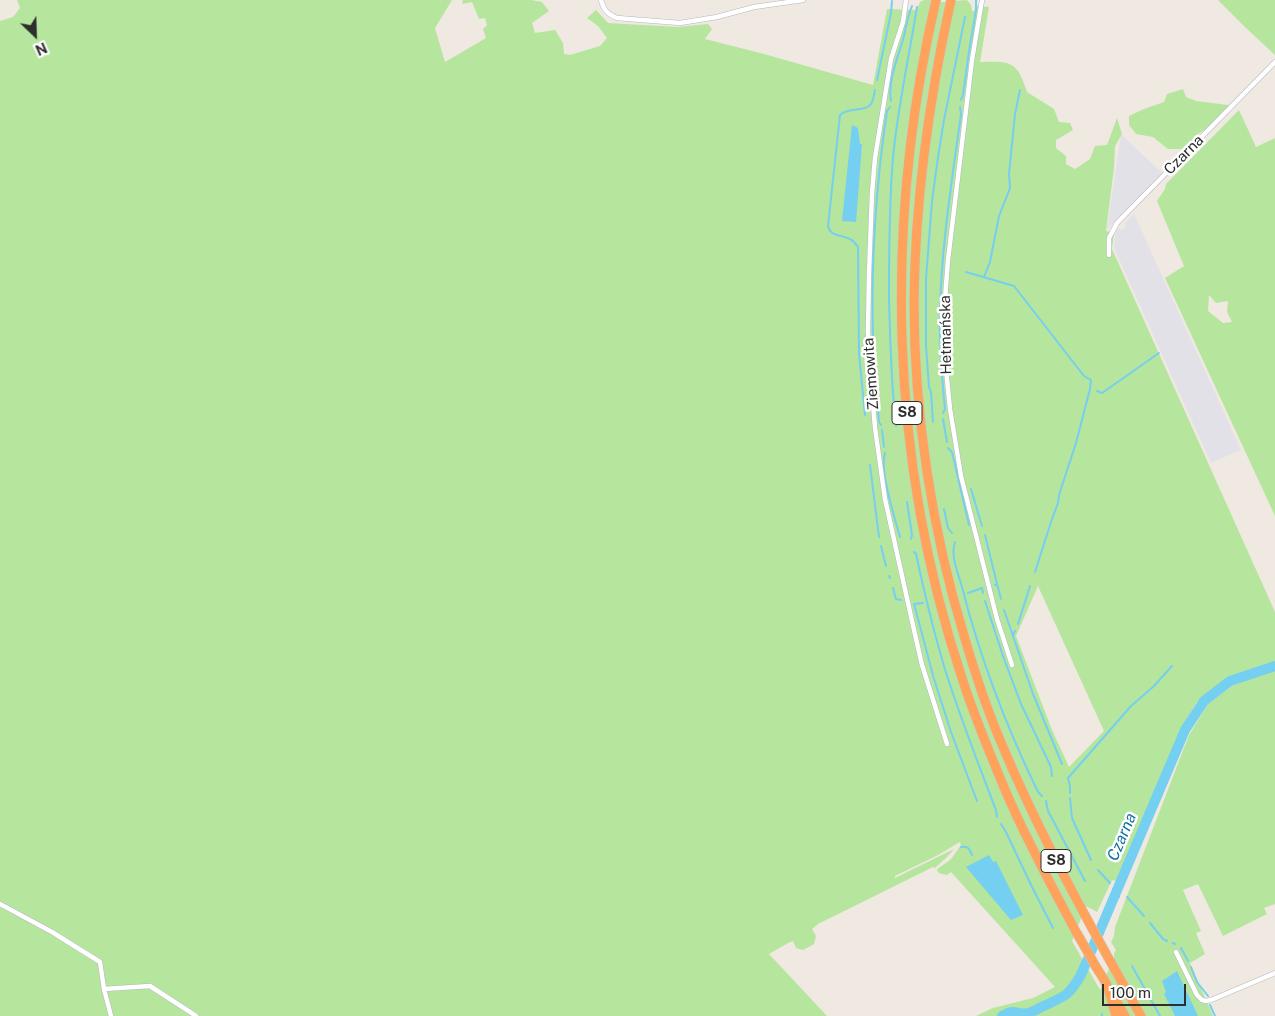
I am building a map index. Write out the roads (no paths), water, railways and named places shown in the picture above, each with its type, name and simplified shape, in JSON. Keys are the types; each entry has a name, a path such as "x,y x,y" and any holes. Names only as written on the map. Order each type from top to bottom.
{"highway":[{"name":"S8","path":"951,1 936,72 921,173 914,300 916,362 924,443 939,540 958,615 999,739 1056,861 1141,1016"},
{"name":"S8","path":"936,2 922,69 911,138 906,177 901,261 901,328 910,447 916,494 933,576 945,622 965,686 992,757 1014,810 1076,931 1125,1016"},
{"path":"1105,982 1116,1016"}],"street":[{"path":"602,0 604,9 609,15 617,18 680,23 717,17 754,6 803,0"},
{"name":"Ziemowita","path":"906,0 903,22 886,87 874,167 869,273 868,331 870,368 875,428 885,499 922,665 947,744"},
{"name":"Hetmańska","path":"982,0 972,60 948,260 945,299 945,359 950,409 961,476 998,619 1012,665"},
{"name":"Czarna","path":"1109,255 1109,238 1117,223 1275,62"},
{"path":"0,904 52,932 100,962 104,990 111,1016"},
{"path":"1176,952 1197,995 1206,1001 1220,997 1275,972"},
{"path":"104,990 150,986 196,1016"}],"water":[{"path":"852,125 858,128 860,144 862,144 856,222 842,221"},
{"path":"989,855 993,862 996,861 1023,915 1011,920 966,867"},
{"path":"1177,971 1198,1016 1175,1016 1164,994 1166,992 1162,981"}],"waterway":[{"path":"961,100 976,0"},
{"path":"877,80 892,1"},
{"path":"891,101 892,77 912,6"},
{"path":"896,426 889,297 891,192 898,119 917,7"},
{"path":"933,422 926,346 926,279 932,201 944,120 965,17"},
{"path":"865,415 859,354 858,247 850,239 830,231 828,226 840,115 844,112 862,109 870,105 875,90"},
{"path":"984,277 990,262 999,216 1010,188 1009,174 1015,114 1020,90"},
{"path":"881,425 879,422 873,335 873,279 880,167 887,111 890,107"},
{"path":"943,413 945,409 940,350 942,264 961,114 960,107"},
{"path":"966,272 1014,286 1084,376 1091,380 1076,443 1035,572"},
{"path":"1097,391 1102,393 1159,353"},
{"path":"943,419 947,442"},
{"path":"882,430 884,447"},
{"path":"948,448 952,452 969,525"},
{"path":"885,453 884,470 886,482 900,537"},
{"path":"870,465 879,537"},
{"path":"971,489 982,526"},
{"path":"907,502 911,539"},
{"path":"944,509 948,528 952,533"},
{"path":"985,535 997,584"},
{"path":"955,542 953,553 955,564 977,640 1015,742 1038,792 1042,796"},
{"path":"881,546 886,566"},
{"path":"914,552 944,666 997,817"},
{"path":"995,585 997,584 1001,599"},
{"path":"1018,624 1030,586"},
{"path":"893,588 896,599 901,600"},
{"path":"968,593 982,588 983,593"},
{"path":"985,601 1021,704 1051,767 1052,776"},
{"path":"923,603 914,604 934,679 951,732 977,801"},
{"path":"1004,610 1033,694 1062,764"},
{"path":"1013,635 1015,631"},
{"path":"1070,793 1068,778 1131,706 1154,686 1172,666"},
{"name":"Czarna","path":"1002,1016 1011,1012 1024,1014 1032,1012 1063,997 1070,991 1081,975 1185,730 1204,701 1230,681 1275,666"},
{"path":"1070,798 1072,818 1091,860"},
{"path":"1046,801 1048,811 1085,881"},
{"path":"1001,824 1053,928"},
{"path":"961,847 968,848 972,855"},
{"path":"1098,870 1110,883"},
{"name":"Czarna","path":"1116,886 1119,897"},
{"path":"1127,897 1144,916"},
{"path":"1150,923 1163,939 1167,941"},
{"path":"1181,948 1188,961"},
{"path":"1132,966 1160,1016"},
{"path":"1191,967 1197,982 1208,996"},
{"name":"Czarna","path":"1077,972 1081,975"},
{"path":"1210,1005 1215,1016"}]}
